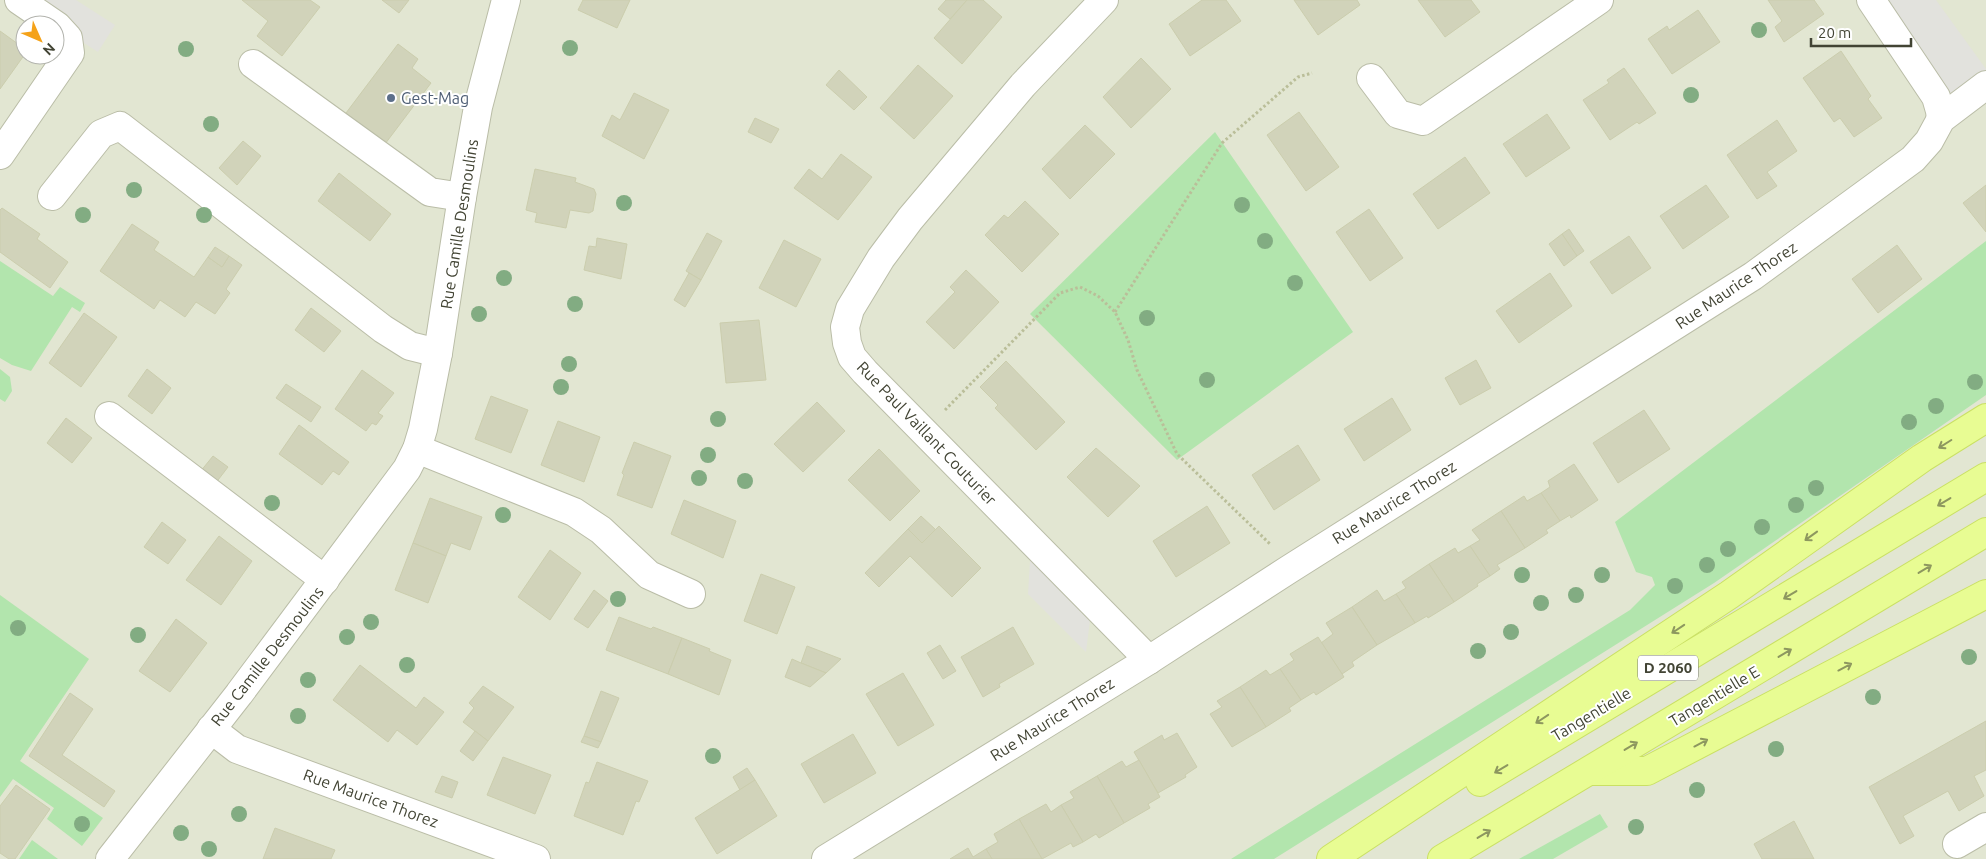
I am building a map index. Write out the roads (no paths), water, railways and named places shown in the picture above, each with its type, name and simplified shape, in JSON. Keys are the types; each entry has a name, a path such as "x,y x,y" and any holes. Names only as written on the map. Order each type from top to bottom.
{"main road":[{"path":"1331,859 1729,596 1922,458 1986,418"},
{"name":"Tangentielle","path":"1351,859 1986,477"},
{"name":"Tangentielle E","path":"1442,859 1986,532"},
{"path":"1590,771 1647,771 1986,594"}],"street":[{"path":"0,155 70,53 68,38 57,26 19,0"},
{"name":"Rue Camille Desmoulins","path":"110,859 408,470 417,450 423,429 438,353 478,107 506,0"},
{"name":"Rue Paul Vaillant Couturier","path":"1104,0 1023,85 910,219 881,258 850,309 845,327 847,343 852,357 865,372 1149,660"},
{"path":"1371,78 1398,114 1423,121 1599,0"},
{"path":"1871,0 1936,97 1940,119"},
{"path":"253,64 430,192 462,197"},
{"path":"1940,119 1986,85"},
{"name":"Rue Maurice Thorez","path":"826,859 1149,660 1753,276 1914,159 1929,141 1940,119"},
{"path":"52,196 101,134 120,126 383,329 410,346 438,353"},
{"path":"109,416 325,580"},
{"path":"417,450 574,512 601,530 649,575 691,594"},
{"name":"Rue Maurice Thorez","path":"211,729 237,749 536,859"},
{"path":"1958,844 1986,827"}],"place":[{"name":"Gest-Mag","path":"391,98"}]}
